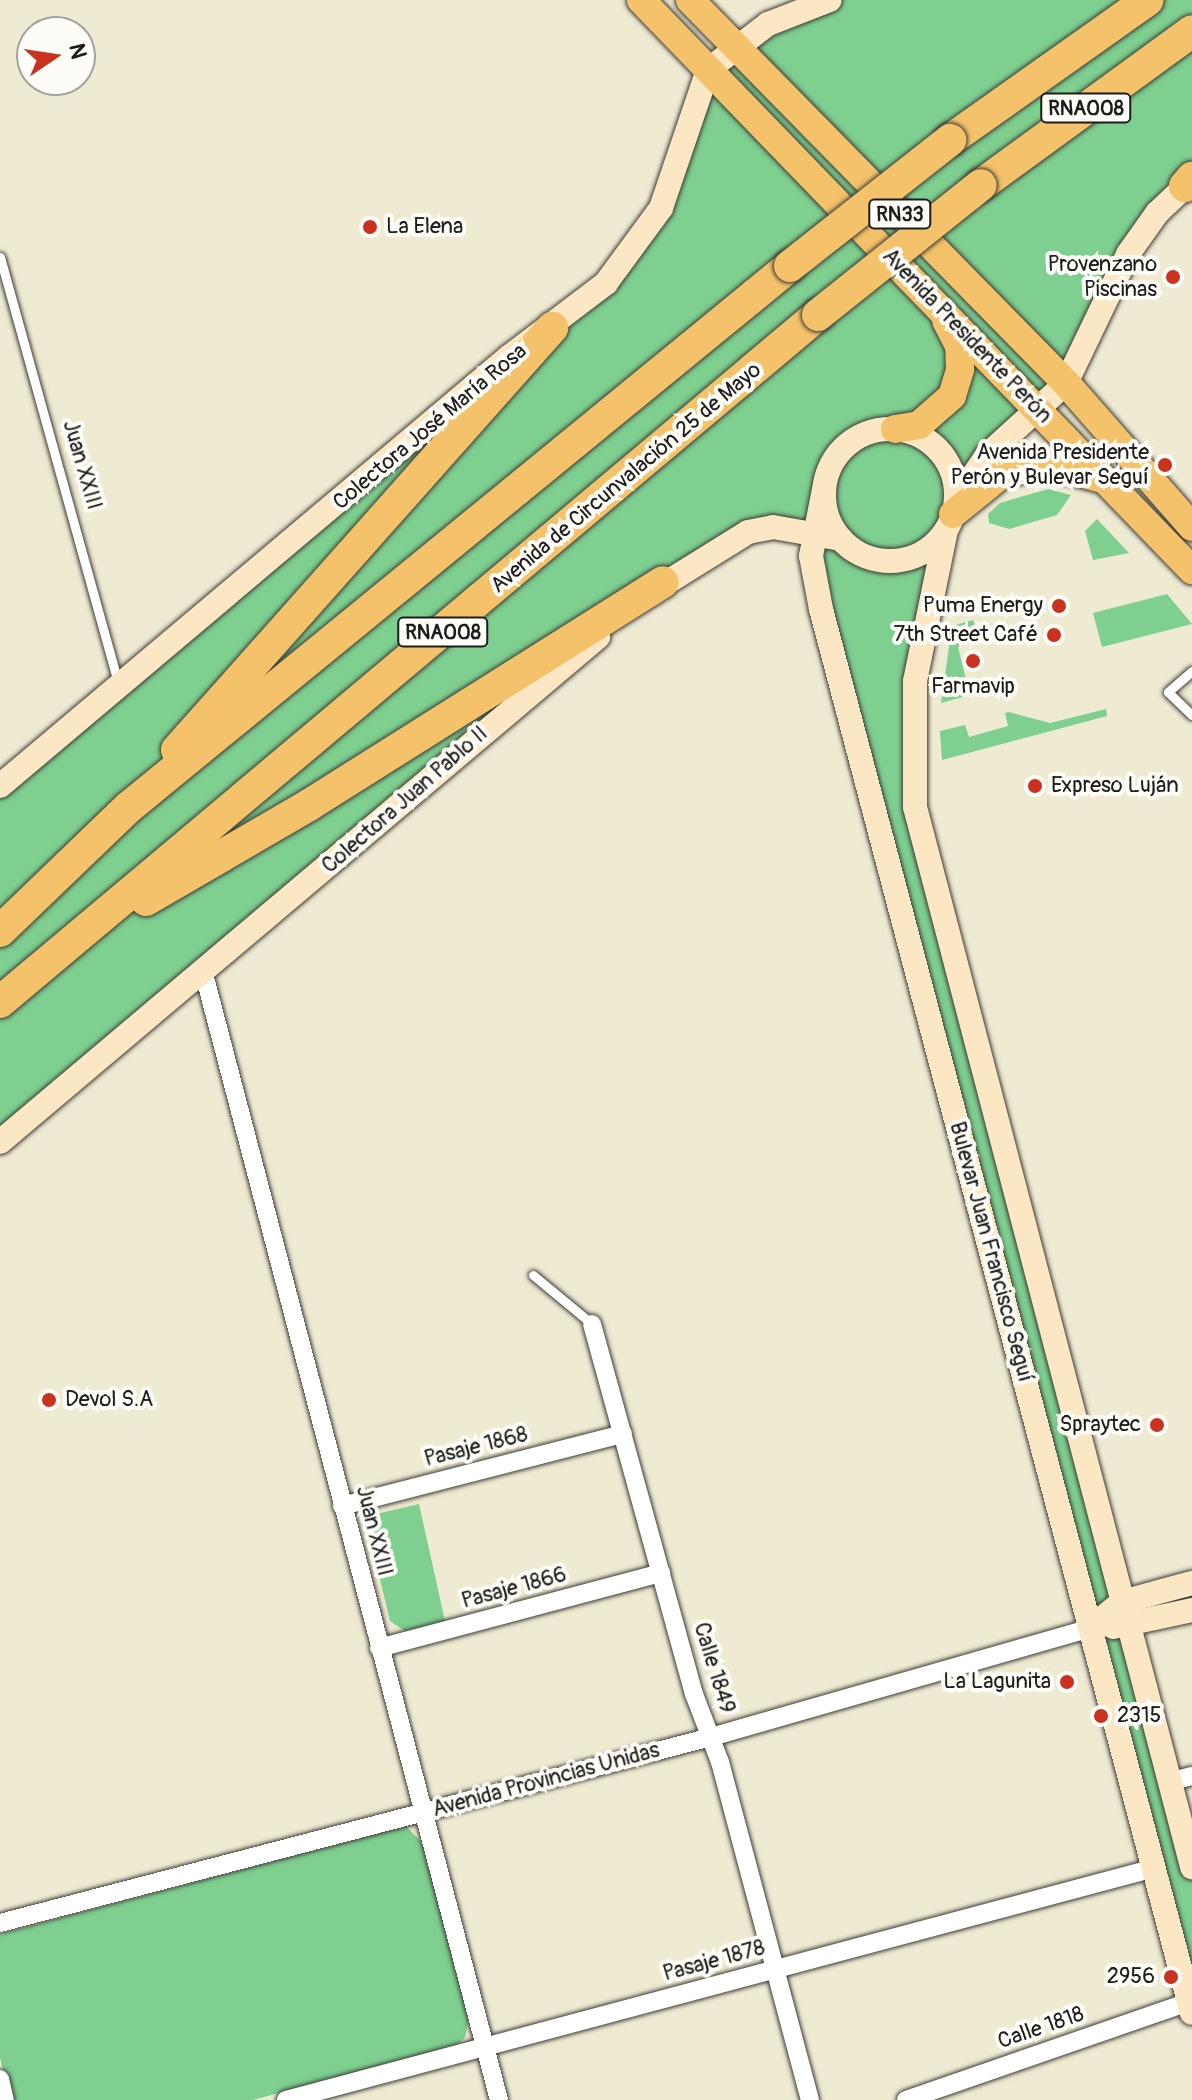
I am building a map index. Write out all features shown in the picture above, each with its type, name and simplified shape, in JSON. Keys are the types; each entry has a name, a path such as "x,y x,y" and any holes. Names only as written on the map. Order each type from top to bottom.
{"highway":[{"name":"RNA008","path":"0,931 129,807 790,266 950,140 1148,0"},
{"name":"Avenida de Circunvalación 25 de Mayo","path":"0,1002 818,315 981,185 1192,31"},
{"path":"129,807 552,328"},
{"name":"RNA008","path":"67,946 309,805 663,582"}],"main road":[{"name":"Avenida Presidente Perón","path":"641,0 1192,570"},
{"name":"Avenida Presidente Perón","path":"690,0 1066,383 1192,527"},
{"name":"Colectora José María Rosa","path":"0,786 510,356 552,328 606,283 661,208 708,70 734,45 768,24 830,0"},
{"path":"938,306 959,346 960,369 952,396 919,425 878,429 847,444 836,456 824,489 830,524 841,539 866,557 897,561 925,551 952,515 987,455 1066,383 1128,254 1190,181"},
{"path":"895,429 924,438 945,458 952,515"},
{"path":"952,515 1006,471 1056,467 1106,479"},
{"name":"Bulevar Juan Francisco Seguí","path":"824,489 812,533 821,609 1191,2006"},
{"name":"Bulevar Juan Francisco Seguí","path":"952,515 915,681 915,807 1122,1602 1181,1779 1192,1867"},
{"name":"Colectora Juan Pablo II","path":"0,1142 204,974 663,582 748,532 773,527 841,539"},
{"name":"Avenida Provincias Unidas","path":"1090,1628 1122,1602 1192,1583"},
{"name":"Avenida Provincias Unidas","path":"1090,1628 1129,1626 1192,1610"}],"street":[{"name":"Juan XXIII","path":"204,974 499,2100"},
{"name":"Calle 1849","path":"592,1324 661,1573 711,1737 810,2100"},
{"name":"Pasaje 1868","path":"342,1506 623,1434"},
{"name":"Pasaje 1866","path":"379,1648 661,1573"},
{"name":"Avenida Provincias Unidas","path":"0,1923 711,1737 1090,1628"},
{"name":"Pasaje 1878","path":"286,2100 1154,1868"},
{"name":"Calle 1818","path":"906,2100 1191,2006"},
{"path":"0,2079 5,2100"}],"lane":[{"name":"Juan XXIII","path":"0,257 119,686"},
{"path":"1192,671 1168,692 1192,715"},
{"name":"Calle 1849","path":"533,1275 592,1324"}],"green space":[{"path":"830,0 1192,0 1192,180 1157,213 1089,344 956,501 911,745 1192,1867 1192,2013 812,533 773,527 663,582 0,1142 0,786 638,245 708,70"},
{"path":"1048,489 1071,495 1057,515 1009,529 989,523 988,514 1000,503"},
{"path":"1097,519 1129,553 1093,560 1085,531"},
{"path":"1167,594 1192,624 1102,647 1093,613"},
{"path":"973,620 980,640 958,647 970,695 941,703 952,626"},
{"path":"1106,709 1107,716 942,760 940,731 965,725 969,737 1008,726 1005,713 1009,712 1050,723"},
{"path":"419,1504 445,1621 406,1632 390,1621 367,1525 376,1514"},
{"path":"406,1826 424,1845 469,2018 465,2038 456,2045 253,2100 11,2100 0,2058 0,1934"}],"place":[{"name":"La Elena","path":"370,227"},
{"name":"Provenzano Piscinas","path":"1173,277"},
{"name":"Avenida Presidente Perón y Bulevar Seguí","path":"1165,465"},
{"name":"Puma Energy","path":"1059,606"},
{"name":"7th Street Café","path":"1054,635"},
{"name":"Farmavip","path":"973,661"},
{"name":"Expreso Luján","path":"1035,786"},
{"name":"Devol S.A","path":"49,1400"},
{"name":"Spraytec","path":"1157,1425"},
{"name":"La Lagunita","path":"1067,1682"},
{"name":"2315","path":"1101,1716"},
{"name":"2956","path":"1171,1977"}]}
